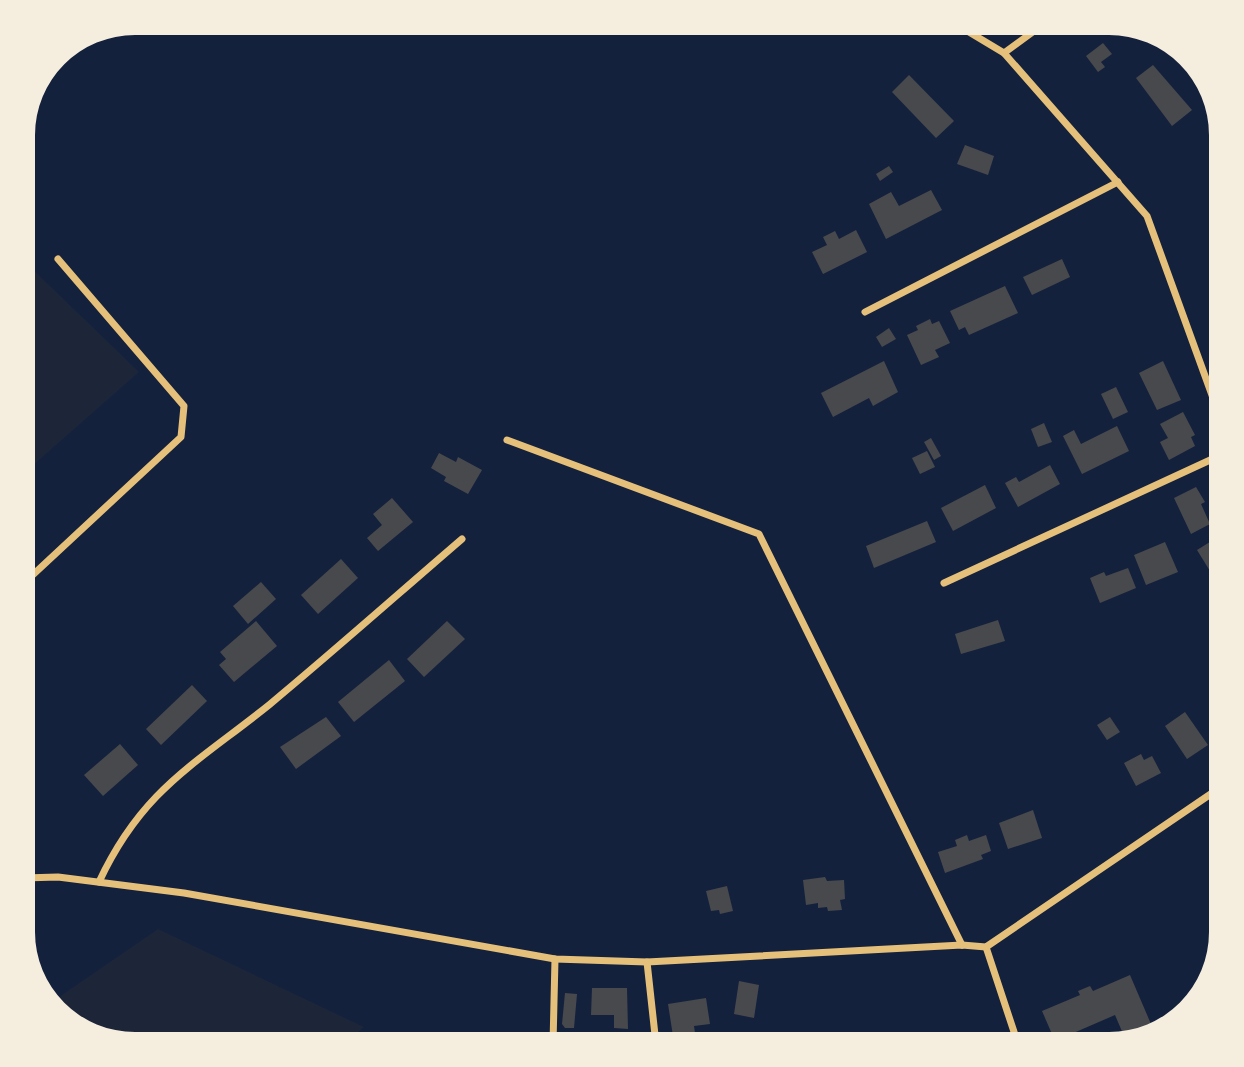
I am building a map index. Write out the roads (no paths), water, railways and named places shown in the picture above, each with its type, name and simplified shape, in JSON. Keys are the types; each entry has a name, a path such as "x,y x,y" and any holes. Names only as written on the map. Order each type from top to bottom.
{"street":[{"path":"974,35 1004,53 1147,216 1209,387"},
{"path":"1004,53 1029,35"},
{"path":"865,312 1118,182"},
{"path":"35,572 181,437 184,406 58,259"},
{"path":"507,439 759,534 962,945"},
{"path":"944,583 1209,462"},
{"path":"99,882 116,846 134,820 168,782 269,704 462,539"},
{"path":"35,879 99,882 184,893 555,959 647,962 962,945 986,947 1209,796"},
{"path":"986,947 1014,1032"},
{"path":"553,1032 555,959"},
{"path":"647,962 655,1032"}]}
